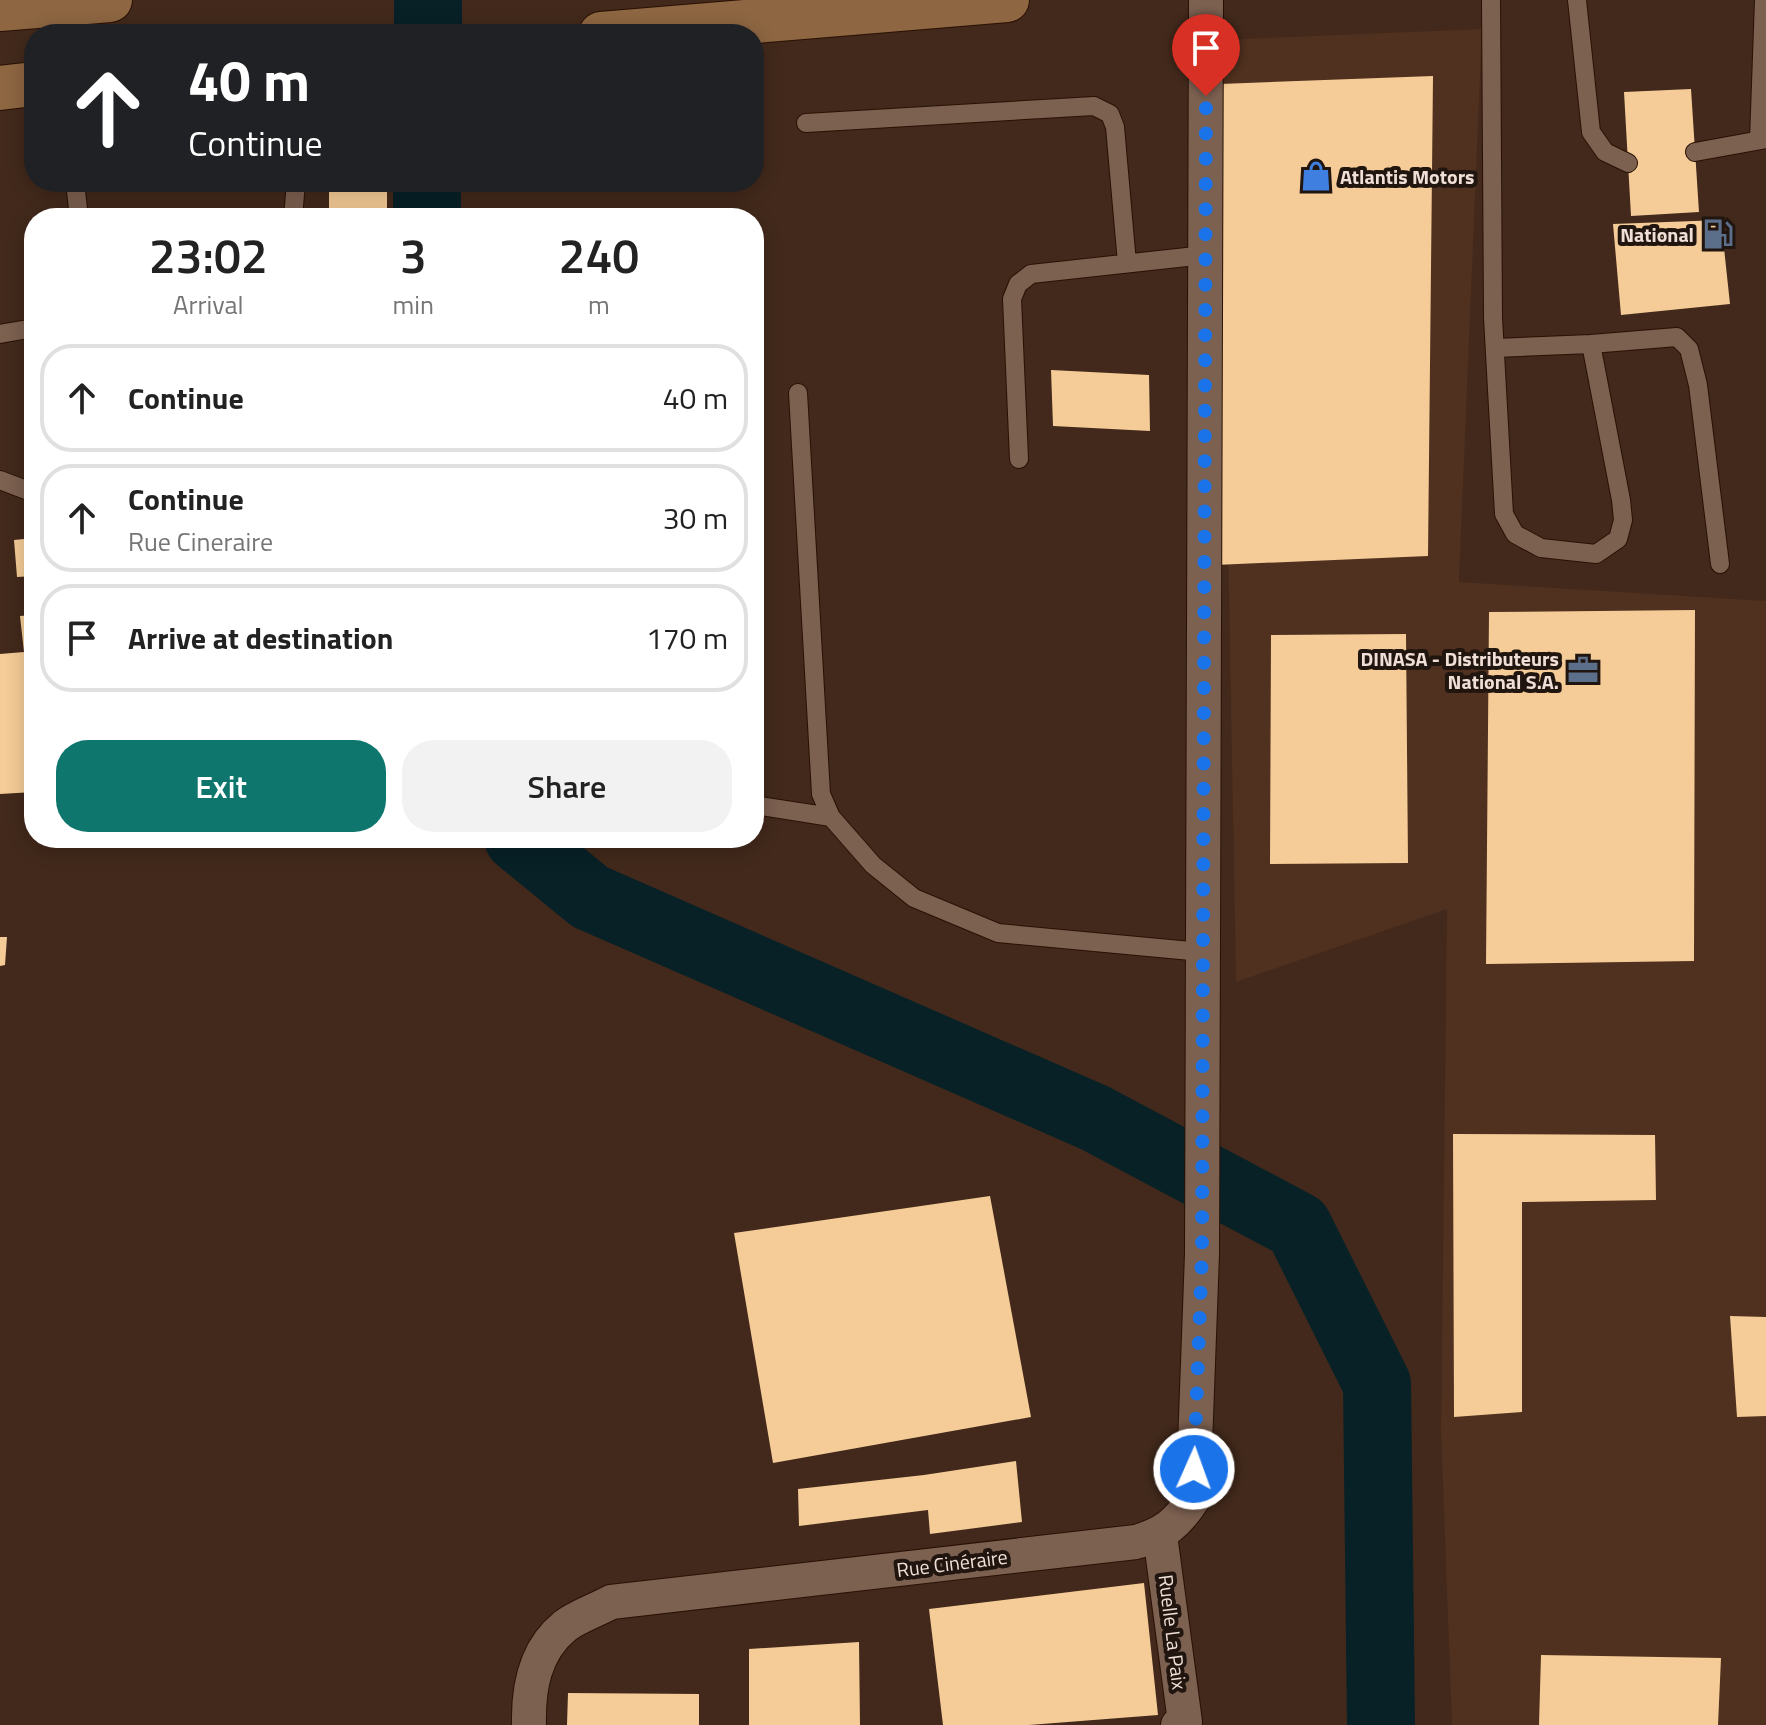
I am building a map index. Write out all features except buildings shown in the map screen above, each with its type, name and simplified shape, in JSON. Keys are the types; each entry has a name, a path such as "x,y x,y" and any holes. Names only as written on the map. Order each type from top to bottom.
{"main road":[{"path":"0,9 110,0"},
{"path":"720,24 1007,0"},
{"path":"0,88 24,85"}],"street":[{"path":"1160,1535 1179,1520 1193,1499 1202,1254 1206,0"},
{"name":"Rue Cinéraire","path":"529,1725 528,1695 535,1668 547,1647 565,1626 611,1602 1136,1542 1160,1535"},
{"name":"Ruelle La Paix","path":"1160,1535 1185,1722 1178,1725"}],"lane":[{"path":"1491,0 1495,348 1504,514 1515,534 1526,542 1541,548 1596,554 1618,539 1623,520 1591,344"},
{"path":"1577,0 1591,132 1605,152 1628,163"},
{"path":"1695,152 1762,139 1764,0"},
{"path":"806,123 1094,106 1110,114 1115,127 1127,263"},
{"path":"1019,459 1012,299 1018,284 1031,274 1205,255"},
{"path":"0,334 24,330"},
{"path":"1495,348 1677,337 1689,349 1698,385 1720,564"},
{"path":"798,393 821,794 831,817 873,865 914,898 998,933 1202,952"},
{"path":"0,480 24,489"},
{"path":"764,807 831,817"}],"shaded area":[{"path":"1482,29 1459,582 1766,601 1766,1725 1452,1725 1441,1432 1447,909 1236,982 1219,40"}],"waterway":[{"path":"428,0 428,24"},
{"path":"427,192 427,208"},
{"path":"530,848 590,897 1095,1118 1298,1226 1377,1384 1381,1725"}],"place":[{"name":"Atlantis Motors","path":"1316,176"},
{"name":"National","path":"1718,234"},
{"name":"DINASA - Distributeurs National S.A.","path":"1583,670"}],"route":[{"path":"1194,1469 1202,1254 1206,96"}]}
